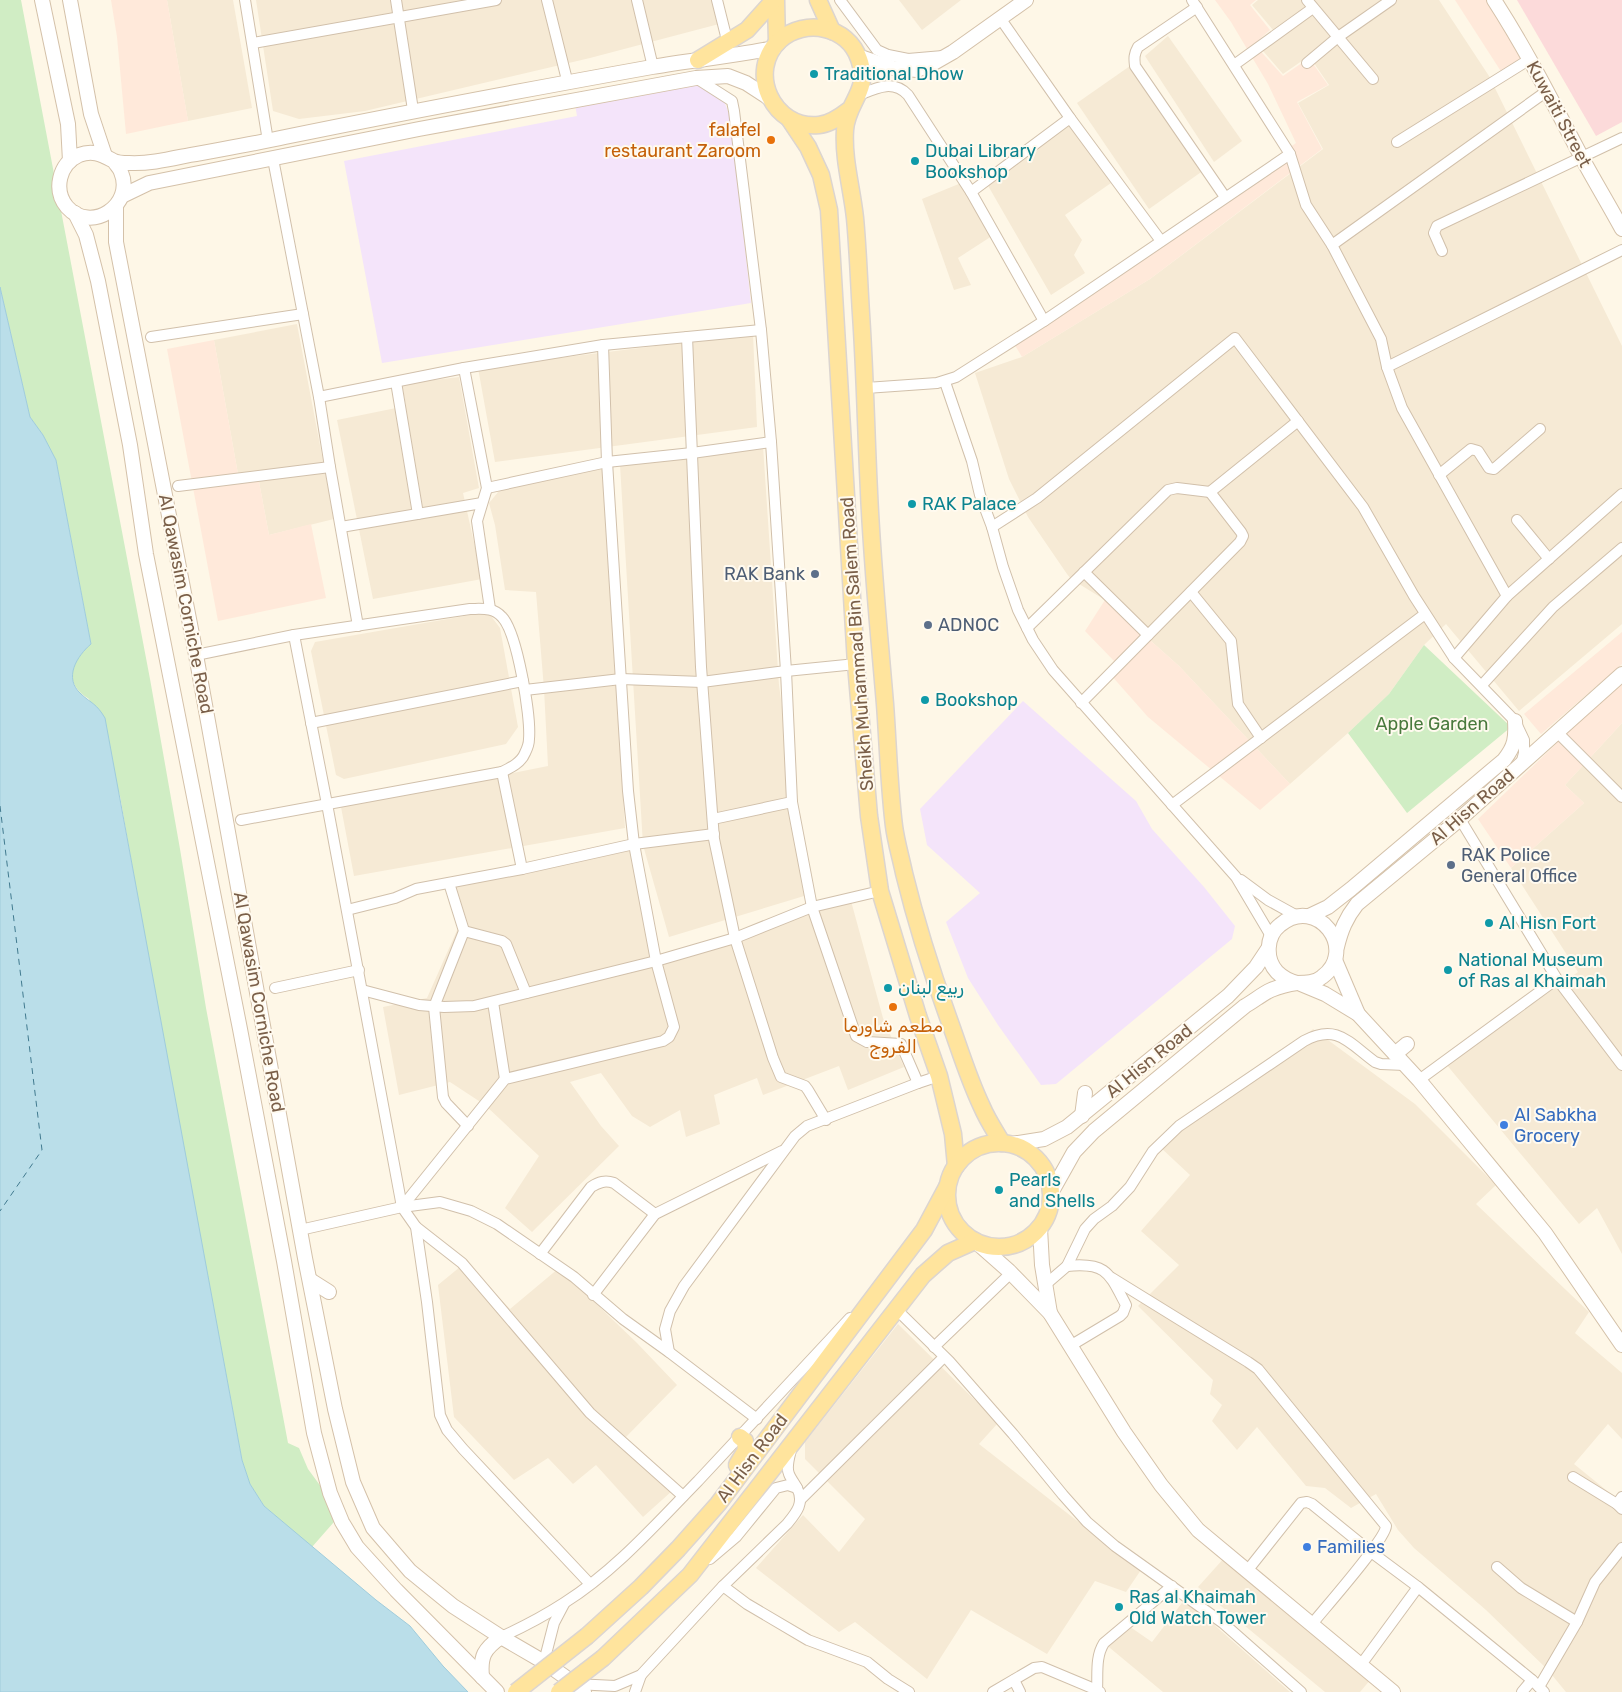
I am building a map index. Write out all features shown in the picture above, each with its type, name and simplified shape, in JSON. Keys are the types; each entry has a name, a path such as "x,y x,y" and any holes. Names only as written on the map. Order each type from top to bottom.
{"main road":[{"path":"698,60 728,44 747,30 775,0"},
{"path":"775,0 776,45"},
{"path":"818,0 832,31"},
{"path":"818,27 832,31 852,45 858,56 862,70 862,86 859,95 849,110 836,120 821,125 805,125 790,120 778,111 769,98 765,84 764,69 769,55 776,45 789,33 803,28 818,27"},
{"name":"Sheikh Muhammad Bin Salem Road","path":"849,110 845,129 846,155 854,217 866,388 870,505 894,829 913,911 938,987 983,1109 1006,1143"},
{"name":"Sheikh Muhammad Bin Salem Road","path":"790,120 808,147 822,175 829,210 856,664 868,816 880,891 918,1016 939,1076 953,1134 956,1166"},
{"path":"1006,1143 1026,1150 1040,1161 1048,1176 1051,1193 1050,1205 1040,1228 1029,1237 1017,1244 1003,1247 988,1246 975,1241 962,1232 952,1219 948,1204 947,1187 956,1166 964,1156 976,1148 989,1144 1006,1143"},
{"name":"Al Hisn Road","path":"516,1692 587,1636 641,1587 718,1504 924,1230 947,1187"},
{"name":"Al Hisn Road","path":"559,1692 603,1658 690,1576 923,1275 948,1253 975,1241"},
{"path":"587,1636 710,1500 740,1461 746,1450 746,1441 740,1436"}],"street":[{"path":"42,0 68,124 70,161"},
{"path":"70,0 91,114 110,158 121,171 123,177 124,184 119,201"},
{"path":"245,0 268,141"},
{"path":"396,0 413,110"},
{"path":"253,43 399,17 448,4 496,0"},
{"path":"547,0 568,84"},
{"path":"637,0 653,67"},
{"path":"717,0 728,44"},
{"path":"840,0 877,50 888,55 908,59 946,56"},
{"path":"858,56 893,68 917,70 946,56 1026,0"},
{"path":"1307,63 1338,37 1391,0"},
{"name":"Kuwaiti Street","path":"1494,0 1530,59 1582,158 1622,228"},
{"path":"1225,197 1135,66 1134,60 1134,53 1138,47 1194,3 1290,154 1306,205 1332,245 1381,339 1387,367 1402,408 1507,596"},
{"path":"1234,65 1310,4 1373,79"},
{"path":"1000,18 1070,118 1161,241"},
{"path":"769,98 746,83 728,76 696,78 419,129 149,184 119,201 107,214 97,218 75,214 67,207 59,188 63,169 70,161 87,153 96,153 110,158 143,164 268,141 413,110 568,84 653,67 742,54 776,45"},
{"path":"1398,142 1530,59"},
{"path":"696,78 732,100 761,330 771,442 786,671 792,802 812,907 856,1036 867,1042 901,1044 918,1083"},
{"path":"859,95 888,85 905,91 971,192 1044,321"},
{"path":"1332,245 1547,91"},
{"path":"971,192 1070,118"},
{"path":"1442,251 1434,232 1437,226 1622,138"},
{"path":"866,388 945,382 956,377 1044,321 1290,154"},
{"path":"273,159 304,314 358,626"},
{"name":"Al Qawasim Corniche Road","path":"119,201 116,242 196,655 300,1230 335,1408 351,1473 373,1528 410,1571 453,1606 544,1662 580,1688"},
{"name":"Al Qawasim Corniche Road","path":"75,214 86,235 98,281 130,445 146,554 240,1029 314,1433 330,1493 342,1522 358,1547 396,1590 496,1692"},
{"path":"1387,367 1622,250"},
{"path":"150,337 304,314"},
{"path":"319,397 464,368 602,345 761,330"},
{"path":"687,337 702,682 714,834 736,938 773,1058 781,1077 805,1086 826,1120"},
{"path":"992,527 1037,498 1235,338 1363,507 1425,614 1454,658 1515,721 1524,740 1524,753 1521,764"},
{"path":"402,1207 505,1079 663,1041 669,1037 674,1027 656,961 634,844 628,791 607,462 602,345"},
{"path":"464,368 487,488 477,522 490,609"},
{"path":"396,382 418,514"},
{"path":"945,382 972,461 980,495 992,527 1003,567 1018,610 1033,640 1053,670 1081,703 1236,877 1268,900 1303,916 1319,920 1328,927 1334,937 1336,954 1358,1014"},
{"path":"1027,628 1168,490 1177,488 1210,492 1298,422"},
{"path":"1439,475 1471,449 1478,451 1489,468 1494,469 1540,430"},
{"path":"487,488 607,462 771,442"},
{"path":"178,486 330,467"},
{"path":"1081,703 1240,542 1243,536 1210,492"},
{"path":"1454,658 1507,596 1622,494"},
{"path":"342,527 482,503"},
{"path":"1517,520 1549,559"},
{"path":"1482,685 1553,607 1622,548"},
{"path":"1084,572 1148,635"},
{"path":"1191,592 1231,641 1238,704 1261,738"},
{"path":"196,655 294,635 470,610 490,609 504,618 516,651 524,686 529,739 525,755 514,766 502,772 241,820"},
{"path":"1172,805 1425,614"},
{"path":"294,635 359,970 402,1207 416,1227 462,1263 590,1413 683,1496"},
{"path":"311,723 524,686 621,679 702,682 856,664"},
{"name":"Al Hisn Road","path":"1336,954 1342,928 1357,904 1460,819 1622,674"},
{"name":"Al Hisn Road","path":"1303,916 1328,907 1504,760 1511,750 1515,739 1515,721"},
{"path":"1557,732 1622,798"},
{"path":"502,772 522,870"},
{"path":"713,819 792,802"},
{"path":"1460,819 1557,979 1622,1065"},
{"path":"347,910 395,898 416,890 522,870 634,844 714,834"},
{"path":"1236,877 1270,942 1270,961 1276,972 1286,979 1325,994 1358,1014 1419,1080 1544,1233 1622,1345"},
{"path":"450,883 464,931 434,1006 442,1097 468,1126"},
{"path":"362,990 419,1005 474,1006 656,961 736,938 812,907 880,891"},
{"path":"1270,942 1278,927 1286,920 1303,916"},
{"path":"464,931 502,941 506,944 526,993"},
{"name":"Al Hisn Road","path":"1006,1143 1044,1139 1067,1127 1082,1116 1233,991 1256,967 1270,942"},
{"path":"1299,984 1322,978 1330,970 1336,954"},
{"path":"275,988 359,970"},
{"path":"1419,1080 1557,979"},
{"name":"Al Hisn Road","path":"1051,1193 1074,1152 1094,1131 1245,1006 1270,990 1299,984"},
{"path":"493,1002 505,1079"},
{"path":"1045,1285 1067,1266 1085,1229 1128,1190 1153,1151 1164,1140 1180,1126 1304,1041 1313,1036 1332,1033 1340,1035 1375,1062 1405,1065"},
{"path":"1395,1054 1407,1044"},
{"path":"669,1352 665,1328 670,1311 684,1286 795,1136 807,1126 939,1076"},
{"path":"1082,1116 1085,1093"},
{"path":"593,1295 655,1214 785,1150"},
{"path":"540,1254 591,1187 598,1182 607,1181 614,1183 655,1214"},
{"path":"300,1230 402,1207 440,1202 471,1210 497,1224 574,1276 593,1295 623,1319 757,1419"},
{"path":"416,1227 440,1415 447,1430 590,1584"},
{"path":"1040,1228 1045,1285 1050,1313"},
{"path":"975,1241 1011,1273 1050,1313 1124,1432 1161,1485 1198,1530 1393,1692"},
{"path":"1067,1266 1085,1264 1096,1266 1112,1278 1258,1369 1386,1526 1386,1530 1371,1552 1312,1624"},
{"path":"934,1347 1011,1273"},
{"path":"482,1677 480,1662 484,1651 501,1637 520,1629 565,1603 641,1540 757,1419 888,1277"},
{"path":"1070,1346 1123,1313 1126,1305 1112,1278"},
{"path":"310,1280 328,1292"},
{"path":"896,1309 944,1357 1013,1434 1087,1522 1114,1546 1223,1623 1301,1692"},
{"path":"800,1500 944,1357"},
{"path":"635,1692 641,1675 723,1586 794,1515 800,1506 801,1496 789,1473 788,1464 792,1444"},
{"path":"1573,1477 1620,1503"},
{"path":"690,1576 736,1536 776,1488 788,1485 797,1488"},
{"path":"1247,1571 1301,1504 1307,1502 1418,1587 1539,1686"},
{"path":"1522,1692 1539,1686 1577,1622 1595,1582 1622,1548"},
{"path":"1497,1567 1521,1588 1577,1622"},
{"path":"723,1586 747,1604 808,1640 867,1662 888,1679 910,1692"},
{"path":"993,1692 1034,1668 1042,1667 1098,1691 1099,1651 1104,1643 1172,1586"},
{"path":"1360,1666 1418,1587"},
{"path":"544,1662 554,1623 565,1603"},
{"path":"580,1688 614,1686 641,1675"},
{"path":"1014,1680 1020,1692"}],"shaded area":[{"path":"111,0 167,0 188,121 126,134 117,37"},
{"path":"167,0 233,0 252,108 188,121"},
{"path":"256,0 712,0 719,24 590,58 365,111 299,119 273,111"},
{"path":"899,0 961,0 922,30"},
{"path":"1215,0 1256,0 1250,5 1270,30 1254,44 1283,76 1309,58 1328,85 1297,102 1322,149 1150,279 1022,357 1013,342 1296,143 1268,84 1231,22"},
{"path":"1258,0 1439,0 1489,76 1622,346 1622,624 1519,711 1446,624 1424,645 1389,694 1290,784 1179,666 1105,600 1071,579 1067,574 1028,517 1009,479 975,373 1022,357 1150,279 1323,149 1298,103 1329,85 1309,56 1283,74 1256,43 1273,30 1252,5"},
{"path":"1455,0 1493,0 1527,57 1502,73"},
{"path":"1517,0 1622,0 1622,122 1596,136"},
{"path":"1168,36 1242,141 1214,162 1145,56"},
{"path":"1130,66 1204,170 1149,209 1077,103"},
{"path":"698,83 724,101 731,119 751,303 382,363 344,161 577,116 575,104"},
{"path":"1066,121 1111,183 1065,215 1082,240 1074,255 1085,273 1051,295 983,177 1008,158"},
{"path":"966,181 995,234 958,258 971,285 954,290 922,199"},
{"path":"297,324 334,519 269,535 257,471 238,474 214,340"},
{"path":"753,334 757,427 495,462 478,368"},
{"path":"214,340 238,474 257,471 269,535 311,524 326,598 218,621 167,349"},
{"path":"459,377 479,488 463,493 482,579 373,599 337,420 406,406 402,384"},
{"path":"763,446 779,685 794,795 814,893 669,937 643,845 620,465"},
{"path":"602,469 625,828 354,876 341,807 548,766 536,592 505,590 495,525 489,503 504,485"},
{"path":"1105,600 1179,666 1290,784 1260,810 1148,717 1110,674 1115,662 1085,631"},
{"path":"488,612 500,628 518,727 506,744 344,779 336,775 311,651 315,642"},
{"path":"1622,632 1622,664 1541,734 1524,714"},
{"path":"1622,678 1622,723 1565,785 1584,803 1511,868 1478,819 1555,745 1596,699"},
{"path":"1023,701 1136,801 1152,829 1204,887 1235,926 1232,939 1056,1084 1041,1085 998,1025 968,978 946,922 980,893 927,845 920,809"},
{"path":"1622,723 1622,1254 1597,1208 1579,1224 1446,1064 1578,972 1511,868 1584,803 1565,785"},
{"path":"630,848 655,963 817,909 851,901 883,1018 904,1067 848,1090 839,1066 763,1095 757,1078 714,1095 720,1124 686,1137 680,1110 650,1127 632,1116 601,1073 570,1082 601,1126 619,1146 532,1232 505,1208 539,1156 485,1105 450,1082 399,1095 383,1007 427,998 462,919 455,884"},
{"path":"1313,1029 1415,1104 1496,1185 1476,1204 1589,1312 1575,1333 1622,1373 1622,1439 1608,1424 1574,1464 1622,1503 1622,1692 1566,1692 1547,1669 1486,1610 1414,1548 1398,1530 1376,1494 1351,1508 1325,1488 1306,1486 1257,1427 1237,1450 1212,1421 1222,1405 1210,1394 1213,1380 1138,1306 1179,1265 1141,1231 1190,1175 1160,1147 1208,1107 1277,1060"},
{"path":"466,1262 510,1309 559,1268 637,1343 677,1385 624,1439 672,1491 643,1517 596,1465 573,1484 548,1458 514,1480 454,1417 438,1285"},
{"path":"898,1324 998,1423 979,1444 1113,1549 1143,1567 1126,1592 1095,1581 1047,1654 971,1610 927,1679 855,1622 839,1632 756,1568 803,1515 839,1552 865,1519 805,1459 805,1442"},
{"path":"1225,1557 1371,1679 1360,1692 1325,1692 1198,1587"},
{"path":"1185,1599 1290,1692 1163,1692 1104,1643 1123,1622 1152,1642"}],"green space":[{"path":"0,0 21,0 150,679 206,1008 288,1443 299,1448 308,1469 341,1514 312,1547 264,1506 250,1484 242,1460 158,1013 120,796 89,699 75,686 73,679 74,665 91,644 56,460 43,435 30,417 0,287"},
{"name":"Apple Garden","path":"1424,645 1511,727 1407,813 1348,733 1389,694"}],"water":[{"path":"0,287 30,417 43,435 56,460 91,644 77,661 74,668 73,681 81,694 96,706 105,718 242,1460 250,1484 264,1506 376,1600 410,1626 443,1666 468,1692 0,1692"}],"ferry route":[{"path":"0,806 42,1150 0,1211"}],"place":[{"name":"Traditional Dhow","path":"814,74"},
{"name":"falafel restaurant Zaroom","path":"771,140"},
{"name":"Dubai Library Bookshop","path":"915,161"},
{"name":"RAK Palace","path":"912,504"},
{"name":"RAK Bank","path":"815,574"},
{"name":"ADNOC","path":"928,625"},
{"name":"Bookshop","path":"925,700"},
{"name":"RAK Police General Office","path":"1451,865"},
{"name":"Al Hisn Fort","path":"1489,923"},
{"name":"National Museum of Ras al Khaimah","path":"1448,970"},
{"name":"ربيع لبنان","path":"888,988"},
{"name":"مطعم شاورما الفروج","path":"893,1007"},
{"name":"Al Sabkha Grocery","path":"1504,1125"},
{"name":"Pearls and Shells","path":"999,1190"},
{"name":"Families","path":"1307,1547"},
{"name":"Ras al Khaimah Old Watch Tower","path":"1119,1607"}]}
